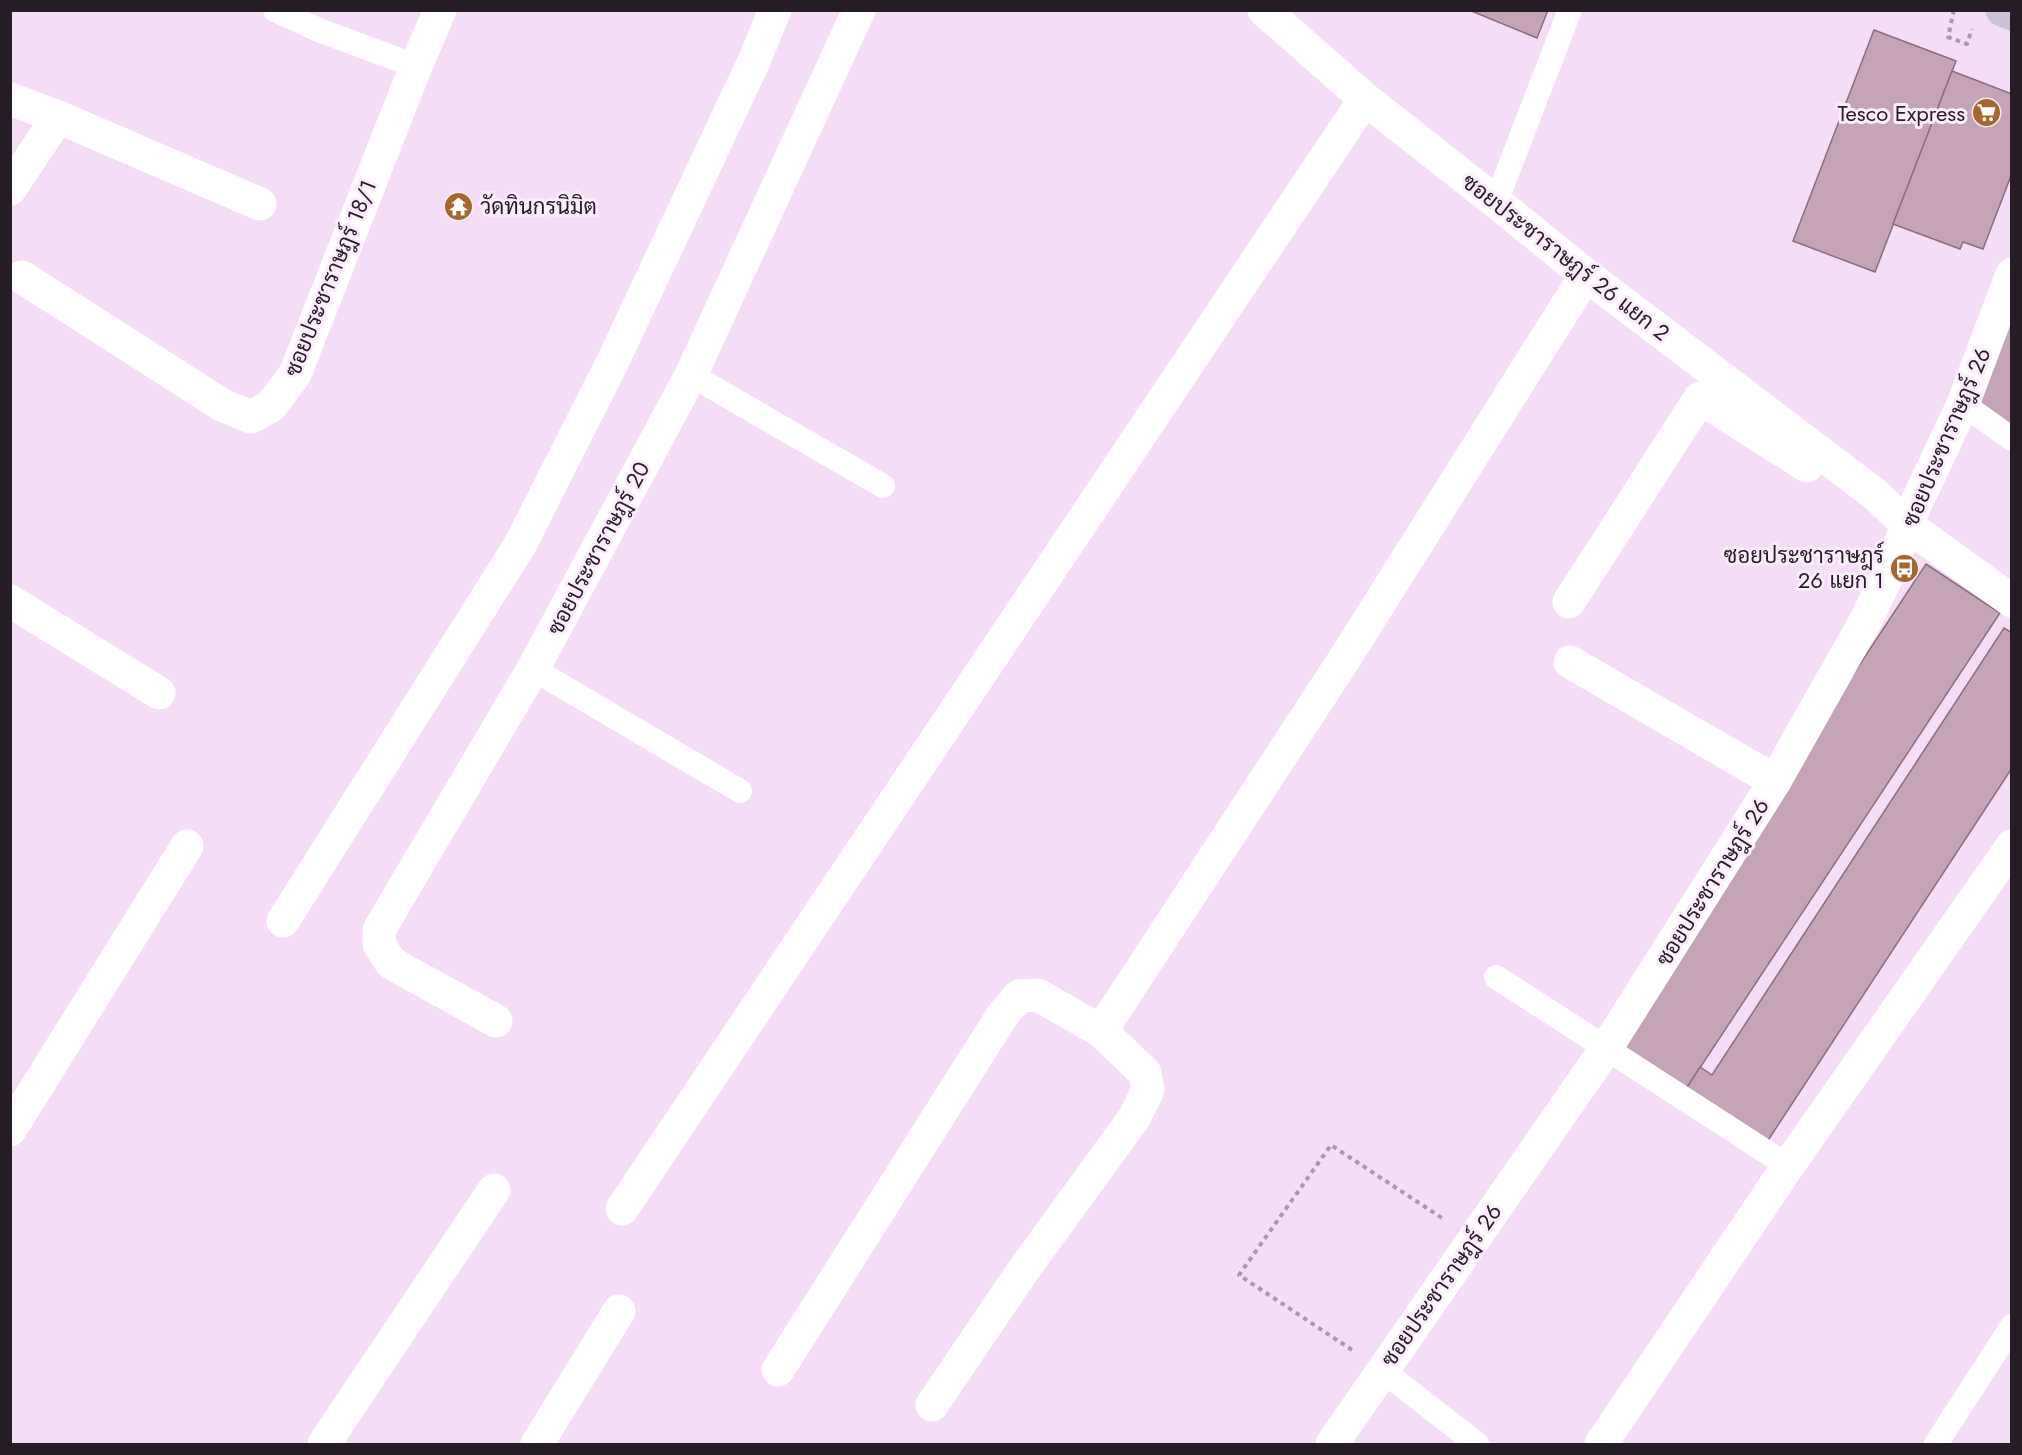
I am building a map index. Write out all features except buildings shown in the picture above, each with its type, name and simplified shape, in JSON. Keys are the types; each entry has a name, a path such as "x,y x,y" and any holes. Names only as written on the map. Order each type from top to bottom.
{"main road":[{"path":"2002,10 2012,14"}],"street":[{"name":"ซอยประชาราษฎร์ 18/1","path":"22,277 222,405 251,417 271,406 295,375 440,10"},
{"path":"283,921 520,545 618,350 754,61 775,10"},
{"name":"ซอยประชาราษฎร์ 20","path":"496,1021 391,963 380,944 380,930 534,669 691,375 859,10"},
{"name":"ซอยประชาราษฎร์ 26 แยก 2","path":"1264,10 1365,99 1586,275 1757,420 1876,495 1908,526"},
{"path":"10,99 260,204"},
{"path":"622,1209 1365,99"},
{"path":"10,189 57,117"},
{"name":"ซอยประชาราษฎร์ 26","path":"1332,1444 1607,1047 1775,781 1867,618 1890,570 1913,510 1963,404 2012,274"},
{"path":"1101,1031 1345,658 1586,275"},
{"path":"1569,602 1700,398 1757,420 1813,470"},
{"path":"1908,526 2012,601"},
{"path":"10,601 159,693"},
{"path":"1570,662 1775,781"},
{"path":"10,1130 187,846"},
{"path":"1601,1444 1788,1166 2012,846"},
{"path":"778,1370 1002,1016 1019,996 1038,995 1101,1031 1145,1072 1148,1090 1134,1118 1022,1272 932,1405"},
{"path":"324,1444 494,1190"},
{"path":"537,1444 619,1311"}],"lane":[{"path":"275,10 321,31 416,66"},
{"path":"1496,202 1570,10"},
{"path":"691,375 882,486"},
{"path":"1963,404 2012,439"},
{"path":"534,669 740,791"},
{"path":"1496,977 1788,1166"},
{"path":"1936,1444 2012,1326"},
{"path":"1382,1370 1478,1444"}],"path":[{"path":"1954,10 1948,37 1967,44"},
{"path":"1382,1370 1239,1275 1331,1145 1473,1239"}],"place":[{"name":"Tesco Express","path":"1986,113"},
{"name":"วัดทินกรนิมิต","path":"459,206"},
{"name":"ซอยประชาราษฎร์ 26 แยก 1","path":"1905,568"}]}
